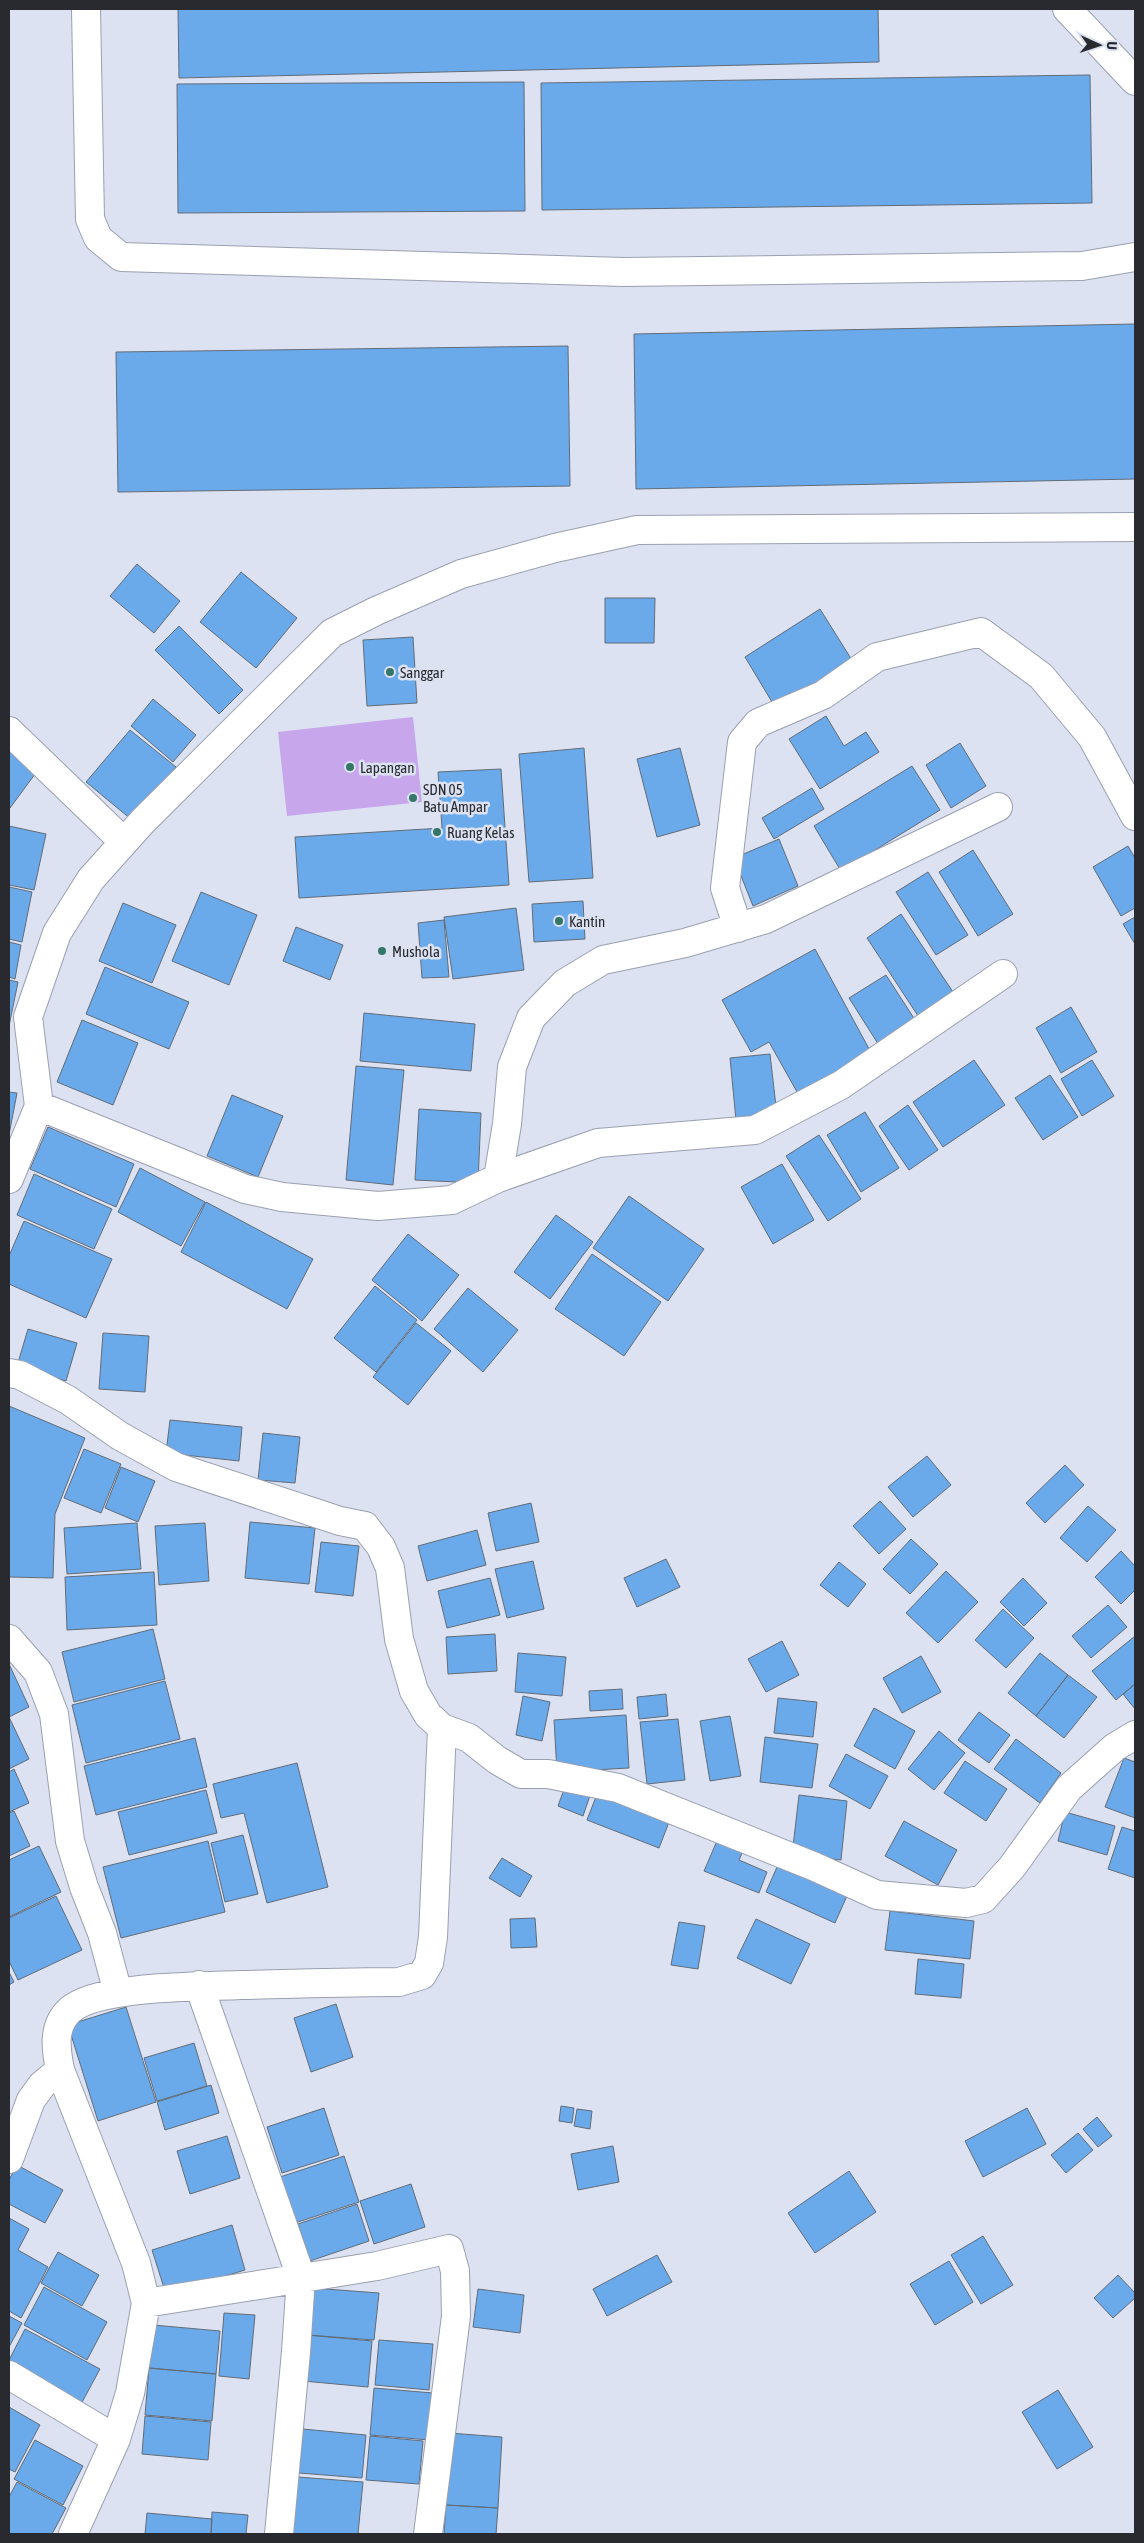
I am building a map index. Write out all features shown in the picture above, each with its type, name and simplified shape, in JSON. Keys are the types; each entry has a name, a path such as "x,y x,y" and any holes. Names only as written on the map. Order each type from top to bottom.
{"street":[{"path":"86,9 90,220 98,238 120,257 623,272 1082,266 1135,258"},
{"path":"1068,9 1135,80"},
{"path":"9,1180 39,1106 28,1017 57,933 91,879 124,842 332,633 376,610 461,574 555,548 637,530 1135,527"},
{"path":"738,928 725,888 742,742 758,722 824,695 877,657 981,632 1041,676 1092,737 1135,816"},
{"path":"9,731 124,842"},
{"path":"498,1178 507,1124 512,1067 530,1018 564,983 603,960 685,943 766,919 998,808"},
{"path":"39,1106 245,1189 282,1197 378,1206 452,1200 498,1178 598,1143 755,1130 842,1085 1003,974"},
{"path":"9,1372 20,1374 68,1400 120,1436 176,1467 340,1521 365,1526 381,1547 390,1568 399,1639 414,1691 428,1715 442,1728 469,1738 497,1760 521,1774 548,1774 618,1788 812,1866 876,1895 966,1903 983,1899 1012,1867 1069,1788 1115,1747 1135,1735"},
{"path":"9,1639 38,1672 54,1714 70,1841 84,1887 102,1933 118,1993"},
{"path":"73,2534 116,2439 130,2393 146,2303 136,2264 60,2070 56,2038 61,2022 70,2010 90,2000 118,1993 199,1984 399,1982 422,1975 429,1963 433,1937 442,1728"},
{"path":"199,1984 301,2276 279,2534"},
{"path":"9,2159 31,2100 42,2085 60,2070"},
{"path":"146,2303 301,2276 377,2266 449,2249 456,2278 456,2316 428,2534"},
{"path":"9,2375 116,2439"}],"shaded area":[{"name":"Lapangan","path":"413,717 422,802 287,816 278,732"}],"building":[{"path":"178,9 878,9 879,62 179,78"},
{"path":"1090,75 1092,203 542,210 541,83"},
{"path":"524,82 525,211 178,213 177,84"},
{"path":"1135,324 1135,479 636,489 634,334"},
{"path":"568,346 570,486 118,492 116,352"},
{"path":"137,564 180,601 154,633 110,596"},
{"path":"241,572 297,618 256,668 200,622"},
{"path":"605,598 655,598 654,643 605,643"},
{"path":"820,609 855,665 778,712 745,657"},
{"path":"179,626 243,690 219,714 155,650"},
{"name":"Sanggar","path":"413,637 417,703 367,706 363,640"},
{"path":"153,699 196,735 173,762 131,726"},
{"path":"826,716 844,746 866,732 879,752 820,789 789,739"},
{"path":"130,730 176,767 132,820 86,782"},
{"path":"960,743 986,786 951,808 926,765"},
{"name":"Ruang Kelas","path":"584,748 593,878 529,882 519,754"},
{"path":"680,748 700,825 657,837 637,759"},
{"path":"9,749 38,770 10,808 9,806"},
{"path":"912,766 940,810 841,871 814,826"},
{"name":"Ruang Kelas","path":"501,769 509,885 299,898 295,837 442,828 438,772"},
{"path":"812,788 824,809 774,839 762,818"},
{"path":"9,826 46,834 34,890 9,885"},
{"path":"779,839 798,886 753,906 734,858"},
{"path":"1128,846 1135,858 1135,908 1121,916 1093,867"},
{"path":"973,850 1013,914 978,936 939,872"},
{"path":"928,872 968,935 936,955 896,892"},
{"path":"9,887 32,892 22,942 9,939"},
{"path":"201,892 257,915 229,985 172,961"},
{"name":"Kantin","path":"583,901 585,939 534,942 532,904"},
{"path":"123,903 176,925 152,983 99,961"},
{"path":"516,908 524,970 453,979 444,917"},
{"path":"901,914 957,998 922,1022 867,938"},
{"path":"1135,917 1135,944 1123,924"},
{"path":"444,920 449,977 422,978 418,923"},
{"path":"296,927 343,945 330,980 283,961"},
{"path":"9,942 21,945 15,979 9,977"},
{"path":"815,949 874,1058 801,1099 769,1042 751,1052 722,1000"},
{"path":"105,967 189,1002 169,1049 86,1014"},
{"path":"886,975 919,1026 882,1050 849,998"},
{"path":"9,980 18,982 9,1026"},
{"path":"1071,1007 1097,1052 1061,1073 1036,1028"},
{"path":"364,1013 475,1024 471,1071 360,1061"},
{"path":"82,1020 138,1043 113,1105 57,1082"},
{"path":"770,1054 777,1115 736,1120 730,1058"},
{"path":"974,1060 1005,1105 943,1147 913,1102"},
{"path":"1092,1060 1114,1096 1082,1116 1061,1079"},
{"path":"356,1066 404,1070 393,1185 346,1180"},
{"path":"1050,1075 1078,1117 1043,1140 1015,1098"},
{"path":"9,1092 17,1093 9,1135"},
{"path":"232,1095 283,1116 258,1177 207,1156"},
{"path":"908,1105 938,1150 909,1170 879,1126"},
{"path":"419,1109 481,1113 478,1183 415,1180"},
{"path":"865,1112 899,1168 861,1192 827,1135"},
{"path":"48,1127 134,1164 116,1207 30,1169"},
{"path":"819,1135 861,1199 828,1221 786,1156"},
{"path":"782,1164 814,1220 773,1244 741,1187"},
{"path":"140,1168 205,1202 181,1246 118,1212"},
{"path":"34,1174 112,1209 94,1249 17,1215"},
{"path":"629,1196 704,1249 668,1301 593,1248"},
{"path":"206,1202 313,1259 287,1309 181,1252"},
{"path":"556,1215 593,1242 550,1299 514,1272"},
{"path":"24,1221 112,1259 86,1318 9,1284 9,1256"},
{"path":"408,1234 459,1275 422,1321 372,1280"},
{"path":"592,1254 661,1302 624,1356 555,1309"},
{"path":"375,1286 417,1320 376,1372 334,1338"},
{"path":"468,1288 518,1330 483,1372 434,1329"},
{"path":"416,1323 451,1351 408,1405 373,1377"},
{"path":"28,1329 77,1343 66,1381 17,1366"},
{"path":"103,1333 149,1336 145,1392 99,1389"},
{"path":"9,1406 85,1438 55,1514 53,1578 9,1577"},
{"path":"170,1420 242,1427 239,1461 166,1453"},
{"path":"263,1433 300,1437 295,1483 258,1480"},
{"path":"84,1449 121,1464 101,1513 64,1498"},
{"path":"927,1456 951,1485 913,1517 888,1487"},
{"path":"1065,1465 1084,1485 1045,1523 1026,1503"},
{"path":"121,1467 155,1481 138,1522 105,1508"},
{"path":"880,1501 906,1529 879,1554 853,1526"},
{"path":"531,1503 539,1542 496,1551 488,1513"},
{"path":"1088,1506 1116,1530 1087,1562 1060,1538"},
{"path":"250,1522 315,1528 309,1584 245,1578"},
{"path":"137,1523 141,1569 67,1574 64,1528"},
{"path":"205,1523 209,1581 159,1585 155,1526"},
{"path":"477,1530 486,1565 427,1581 418,1546"},
{"path":"911,1539 938,1564 910,1594 883,1569"},
{"path":"321,1542 359,1546 353,1596 315,1592"},
{"path":"1121,1551 1135,1566 1135,1590 1121,1604 1095,1577"},
{"path":"666,1559 680,1587 637,1607 624,1578"},
{"path":"533,1561 544,1609 507,1618 495,1569"},
{"path":"839,1562 866,1584 848,1607 820,1585"},
{"path":"946,1571 978,1602 938,1643 906,1613"},
{"path":"154,1572 157,1625 67,1630 65,1577"},
{"path":"490,1578 500,1615 447,1628 438,1591"},
{"path":"1023,1578 1047,1603 1024,1626 1000,1602"},
{"path":"1108,1605 1127,1627 1091,1658 1072,1636"},
{"path":"1003,1609 1034,1638 1006,1668 975,1640"},
{"path":"153,1629 165,1679 74,1702 62,1652"},
{"path":"495,1634 497,1671 448,1674 446,1637"},
{"path":"1135,1636 1135,1684 1116,1700 1092,1671"},
{"path":"782,1641 799,1675 766,1692 748,1659"},
{"path":"518,1653 566,1657 562,1696 515,1692"},
{"path":"1040,1653 1068,1675 1036,1716 1008,1693"},
{"path":"921,1656 941,1692 902,1713 883,1678"},
{"path":"9,1664 29,1707 9,1717"},
{"path":"1068,1675 1097,1697 1064,1738 1036,1716"},
{"path":"165,1681 180,1739 86,1763 72,1705"},
{"path":"1135,1684 1135,1709 1123,1694"},
{"path":"622,1689 623,1709 590,1711 589,1691"},
{"path":"666,1694 668,1716 639,1719 637,1697"},
{"path":"523,1696 550,1702 542,1741 516,1735"},
{"path":"778,1698 817,1702 813,1737 774,1733"},
{"path":"874,1708 915,1731 895,1769 854,1746"},
{"path":"979,1712 1010,1735 989,1763 958,1740"},
{"path":"626,1715 629,1768 557,1772 554,1720"},
{"path":"730,1716 741,1776 710,1781 700,1721"},
{"path":"9,1717 29,1759 9,1769"},
{"path":"678,1719 685,1780 647,1784 640,1722"},
{"path":"939,1731 965,1753 934,1790 908,1769"},
{"path":"765,1737 818,1744 812,1788 760,1782"},
{"path":"195,1738 207,1787 96,1815 84,1766"},
{"path":"1016,1739 1061,1773 1040,1803 994,1769"},
{"path":"846,1754 888,1776 870,1809 829,1786"},
{"path":"1124,1758 1135,1762 1135,1818 1105,1807"},
{"path":"965,1761 1007,1789 986,1821 944,1793"},
{"path":"297,1763 328,1887 267,1903 244,1813 221,1818 213,1784"},
{"path":"14,1769 29,1803 9,1812 9,1772"},
{"path":"568,1778 593,1787 583,1816 558,1806"},
{"path":"599,1789 671,1817 659,1848 587,1820"},
{"path":"206,1790 217,1833 129,1855 118,1812"},
{"path":"799,1795 847,1801 841,1860 792,1855"},
{"path":"14,1811 30,1846 9,1856 9,1813"},
{"path":"1065,1812 1115,1826 1107,1855 1058,1841"},
{"path":"904,1821 957,1850 938,1885 885,1856"},
{"path":"1122,1827 1135,1831 1135,1878 1108,1869"},
{"path":"720,1834 746,1844 739,1860 767,1872 759,1893 704,1871"},
{"path":"243,1835 258,1894 225,1902 211,1843"},
{"path":"208,1841 225,1912 121,1938 103,1867"},
{"path":"39,1846 61,1892 9,1917 9,1860"},
{"path":"502,1858 532,1876 520,1897 489,1878"},
{"path":"781,1858 850,1889 835,1923 766,1892"},
{"path":"56,1896 82,1950 18,1980 9,1961 9,1918"},
{"path":"890,1911 974,1921 970,1959 885,1950"},
{"path":"535,1918 537,1947 511,1948 510,1919"},
{"path":"756,1919 810,1944 791,1984 737,1958"},
{"path":"679,1922 705,1926 698,1969 671,1965"},
{"path":"918,1959 964,1964 961,1998 915,1994"},
{"path":"9,1972 14,1982 9,1985"},
{"path":"336,2004 353,2057 311,2072 294,2018"},
{"path":"126,2007 156,2102 98,2121 68,2025"},
{"path":"194,2043 207,2086 157,2101 144,2058"},
{"path":"211,2085 219,2113 165,2130 157,2102"},
{"path":"561,2106 574,2108 572,2123 559,2121"},
{"path":"324,2108 339,2155 282,2173 267,2127"},
{"path":"1027,2108 1046,2144 983,2177 965,2141"},
{"path":"577,2109 592,2111 590,2129 574,2126"},
{"path":"1097,2117 1112,2136 1098,2147 1083,2129"},
{"path":"1078,2133 1093,2150 1066,2173 1051,2155"},
{"path":"227,2136 240,2178 190,2194 177,2151"},
{"path":"613,2146 619,2182 578,2190 571,2154"},
{"path":"344,2156 359,2202 295,2223 280,2177"},
{"path":"17,2165 63,2190 45,2223 9,2204 9,2180"},
{"path":"849,2171 876,2212 815,2253 788,2213"},
{"path":"411,2184 425,2227 374,2244 360,2201"},
{"path":"357,2204 369,2241 310,2261 298,2224"},
{"path":"9,2218 29,2229 18,2250 48,2267 21,2318 9,2311"},
{"path":"232,2225 245,2270 166,2294 152,2250"},
{"path":"983,2236 1013,2285 981,2304 951,2255"},
{"path":"58,2252 99,2275 82,2306 41,2283"},
{"path":"657,2255 672,2282 607,2316 593,2289"},
{"path":"949,2261 973,2302 935,2325 910,2284"},
{"path":"1118,2275 1135,2293 1135,2298 1113,2318 1094,2298"},
{"path":"44,2287 107,2322 87,2360 24,2325"},
{"path":"312,2288 379,2293 374,2340 308,2335"},
{"path":"478,2289 524,2295 520,2333 473,2327"},
{"path":"224,2313 255,2315 249,2379 219,2376"},
{"path":"9,2316 22,2323 9,2347"},
{"path":"153,2325 220,2331 216,2374 149,2368"},
{"path":"25,2329 100,2369 80,2406 9,2367 9,2360"},
{"path":"307,2335 372,2341 368,2387 303,2381"},
{"path":"379,2340 433,2344 429,2390 375,2385"},
{"path":"149,2368 216,2374 212,2421 145,2415"},
{"path":"374,2388 433,2393 429,2440 370,2435"},
{"path":"1058,2390 1093,2447 1057,2469 1022,2412"},
{"path":"9,2407 40,2425 15,2472 9,2469"},
{"path":"145,2416 211,2422 208,2460 142,2454"},
{"path":"303,2429 366,2435 362,2478 299,2473"},
{"path":"449,2433 502,2437 498,2508 446,2505"},
{"path":"370,2436 423,2441 419,2484 366,2480"},
{"path":"35,2440 83,2466 63,2505 14,2479"},
{"path":"298,2477 363,2482 358,2534 293,2534"},
{"path":"17,2482 66,2508 52,2534 9,2534 9,2497"},
{"path":"446,2505 498,2508 496,2534 444,2534"},
{"path":"212,2512 248,2515 246,2534 211,2534"},
{"path":"147,2513 212,2519 211,2534 145,2534"}],"place":[{"name":"Sanggar","path":"390,672"},
{"name":"Lapangan","path":"350,767"},
{"name":"SDN 05 Batu Ampar","path":"413,798"},
{"name":"Ruang Kelas","path":"437,832"},
{"name":"Kantin","path":"559,921"},
{"name":"Mushola","path":"382,951"}]}
